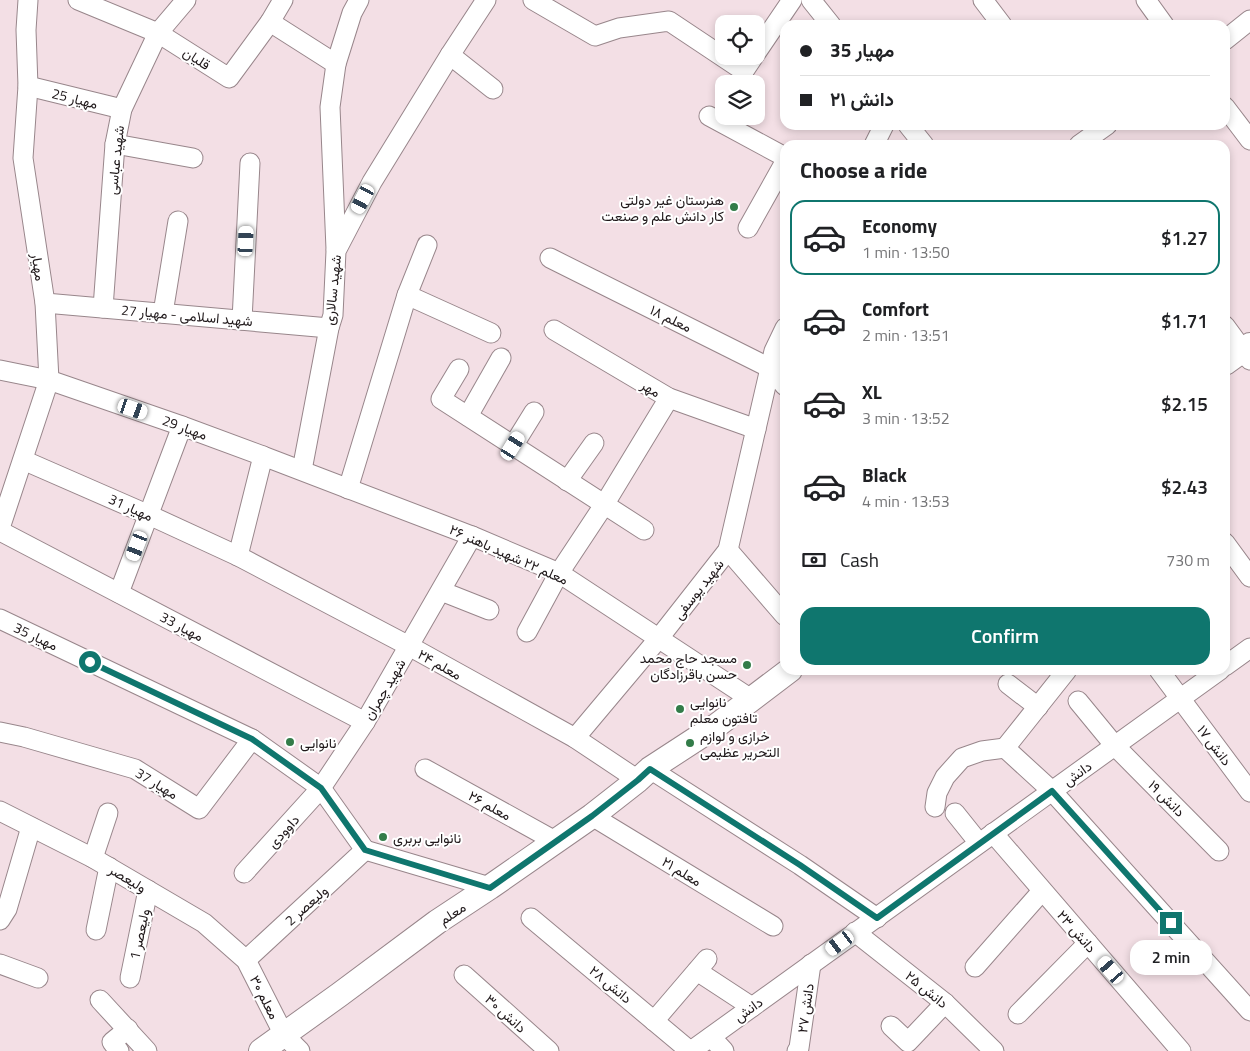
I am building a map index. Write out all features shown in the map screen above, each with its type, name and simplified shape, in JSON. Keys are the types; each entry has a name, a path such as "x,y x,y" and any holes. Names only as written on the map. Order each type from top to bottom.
{"main road":[{"name":"معلم","path":"261,1051 292,1043 437,922 490,888 592,816 644,774 716,726 783,675"}],"street":[{"name":"مهیار","path":"0,529 49,380 44,303 23,158 28,86 26,30 28,0"},
{"name":"قلیان","path":"78,0 99,4 158,33 229,78 270,22 283,0"},
{"name":"شهید عباسی","path":"103,308 115,144 122,109 158,33 186,0"},
{"name":"شهید سالاری","path":"302,470 333,315 336,251 372,182 486,0"},
{"path":"532,0 595,36 619,28 669,21 715,52"},
{"path":"765,39 792,0"},
{"path":"811,0 827,20"},
{"path":"983,0 998,20"},
{"path":"1146,0 1160,20"},
{"path":"336,251 330,106 336,64 350,4"},
{"path":"1230,36 1250,20"},
{"path":"270,22 336,64"},
{"path":"450,55 492,89"},
{"path":"735,65 744,71 748,65"},
{"name":"مهیار 25","path":"28,86 122,109"},
{"path":"1230,114 1250,140"},
{"path":"709,116 780,154"},
{"path":"912,130 920,140"},
{"path":"1086,138 1099,130"},
{"path":"115,144 193,158"},
{"path":"242,320 250,163"},
{"path":"748,228 780,171"},
{"path":"163,313 178,221"},
{"path":"348,489 407,295 427,245"},
{"name":"معلم ۱۸","path":"550,258 776,354 780,368"},
{"path":"407,295 491,333"},
{"name":"شهید اسلامی - مهیار 27","path":"44,303 329,328"},
{"name":"مهر","path":"554,330 668,398 756,429"},
{"path":"1230,335 1242,355"},
{"name":"شهید یوسفی","path":"575,738 659,638 728,550 756,429 776,354"},
{"path":"468,416 501,358"},
{"name":"مهیار 29","path":"0,370 49,380 302,470"},
{"path":"459,370 441,399 644,530"},
{"path":"527,632 559,572 604,505 668,398"},
{"path":"513,446 534,412"},
{"path":"119,593 182,426"},
{"path":"567,481 594,443"},
{"path":"238,556 263,456"},
{"name":"مهیار 31","path":"22,460 150,515 238,556"},
{"name":"معلم ۲۲ شهید باهنر ۲۶","path":"302,470 559,572 751,699"},
{"name":"مهیار 33","path":"0,529 365,722"},
{"name":"شهید چمران","path":"321,788 365,722 472,536"},
{"path":"728,550 780,610"},
{"path":"1230,550 1250,577"},
{"name":"معلم ۲۴","path":"238,556 409,646 644,774 800,865 877,918"},
{"path":"440,591 489,610"},
{"name":"مهیار 35","path":"0,619 252,739 321,788 365,850"},
{"path":"1230,662 1250,648"},
{"path":"935,807 937,793 945,777 962,758 982,751 1005,748 1063,675"},
{"name":"دانش ۱۷","path":"1163,675 1250,792"},
{"name":"دانش","path":"690,1051 1213,675"},
{"path":"1008,684 1038,707"},
{"name":"دانش ١٩","path":"1078,701 1115,746 1219,851"},
{"name":"مهیار 37","path":"0,732 135,769 199,809 252,739"},
{"path":"1005,748 1052,791 1250,1011"},
{"name":"معلم ۲۶","path":"425,769 555,841"},
{"name":"داوودی","path":"244,873 321,788"},
{"name":"ولیعصر","path":"0,810 101,862 204,923 246,960"},
{"path":"96,930 101,862 108,813"},
{"name":"دانش ٢٣","path":"955,813 986,838 1042,890 1181,1051"},
{"name":"معلم ۲۱","path":"592,816 773,926"},
{"path":"0,920 7,908 31,827"},
{"path":"365,850 490,888"},
{"name":"ولیعصر 2","path":"246,960 365,850"},
{"name":"ولیعصر 1","path":"130,978 148,890"},
{"path":"975,967 1042,890"},
{"name":"دانش ۲۸","path":"531,918 690,1051"},
{"name":"دانش ۲۵","path":"855,932 946,1003 988,1049"},
{"path":"1018,1014 1088,943"},
{"name":"معلم ۳۰","path":"246,960 292,1043"},
{"path":"0,964 38,978"},
{"name":"دانش ۲۷","path":"799,1050 811,964"},
{"path":"654,1021 702,965 752,1007"},
{"name":"دانش ۳۰","path":"464,975 549,1051"},
{"path":"100,1000 147,1051"},
{"path":"891,1026 908,1042 946,1003"},
{"path":"119,1051 112,1042 128,1030"},
{"path":"711,1036 724,1051"}],"place":[{"name":"هنرستان غیر دولتی کار دانش علم و صنعت","path":"734,207"},
{"name":"مسجد حاج محمد حسن باقرزادگان","path":"747,665"},
{"name":"نانوایی تافتون معلم","path":"680,709"},
{"name":"نانوایی","path":"290,742"},
{"name":"خرازی و لوازم التحریر عظیمی","path":"690,743"},
{"name":"نانوایی بربری","path":"383,837"}],"route":[{"path":"90,662 252,739 321,788 365,850 490,888 592,816 650,769 800,865 877,918 1052,791 1171,923"}]}
